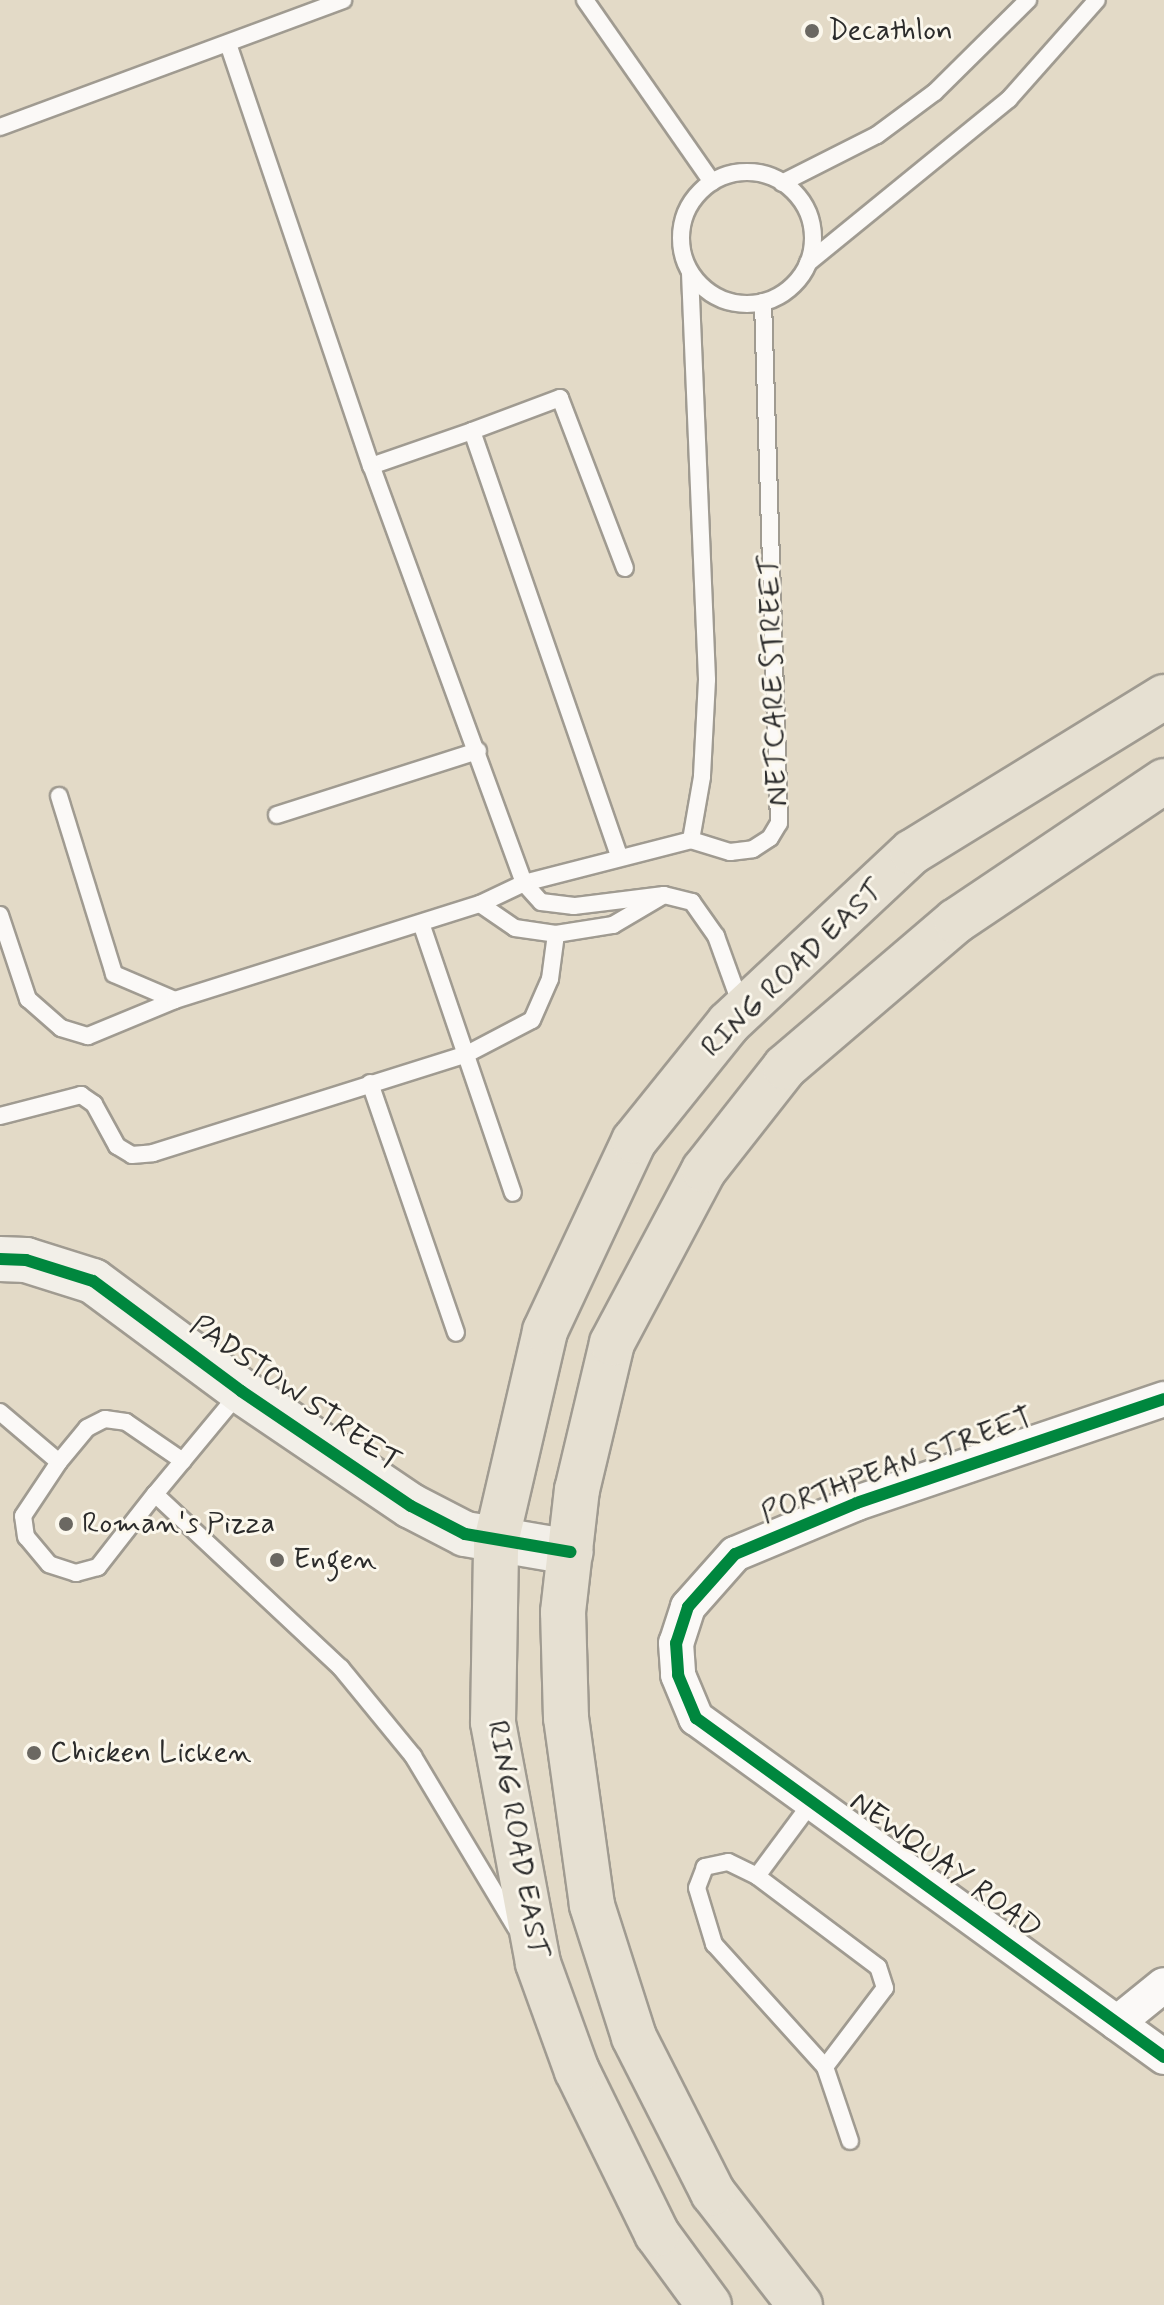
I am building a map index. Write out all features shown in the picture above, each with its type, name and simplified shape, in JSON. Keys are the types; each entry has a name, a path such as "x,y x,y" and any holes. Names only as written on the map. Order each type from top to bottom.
{"main road":[{"name":"RING ROAD EAST","path":"709,2305 657,2234 577,2071 538,1963 493,1722 496,1542 545,1331 634,1141 743,1010 912,852 1164,697"},
{"name":"RING ROAD EAST","path":"800,2305 713,2193 634,2037 592,1905 566,1718 563,1612 577,1490 612,1343 704,1170 785,1067 956,921 1164,781"}],"street":[{"name":"PADSTOW STREET","path":"0,1259 26,1260 93,1281 241,1391 411,1506 465,1534 496,1542 570,1552"},
{"name":"PORTHPEAN STREET","path":"696,1718 678,1675 676,1643 688,1607 735,1554 857,1503 1164,1399"},
{"name":"NEWQUAY ROAD","path":"696,1718 1164,2057"},
{"path":"1117,2023 1164,1985"}],"lane":[{"path":"0,127 343,0"},
{"path":"585,0 712,182"},
{"path":"782,183 877,135 935,92 1028,0"},
{"path":"690,273 722,300 763,302 782,294 808,263 1009,99 1097,0"},
{"path":"228,44 371,466 524,883 541,902 574,906 664,895 692,902 716,936 743,1010"},
{"path":"0,915 28,999 61,1028 88,1036 175,1000 480,904 524,883 619,855 691,840 702,777 707,680 690,273 682,254 685,213 712,182 752,172 782,183 803,204 811,222 808,263"},
{"name":"NETCARE STREET","path":"691,840 730,852 753,849 770,838 779,823 763,302"},
{"path":"371,466 560,398 625,568"},
{"path":"472,431 619,855"},
{"path":"277,815 478,751"},
{"path":"59,796 114,974 175,1000"},
{"path":"480,904 515,928 556,934 613,925 664,895"},
{"path":"421,923 513,1193"},
{"path":"0,1116 81,1095 94,1104 117,1146 132,1155 153,1153 467,1054 532,1020 550,979 556,934"},
{"path":"370,1083 456,1333"},
{"path":"183,1461 126,1422 105,1419 87,1428 59,1462 23,1516 26,1537 49,1564 76,1573 98,1567 241,1391"},
{"path":"0,1412 59,1462"},
{"path":"155,1494 359,1690 413,1756 538,1963"},
{"path":"757,1876 812,1802"},
{"path":"825,2067 885,1988 878,1967 757,1876 728,1862 705,1867 697,1888 714,1944 825,2067 850,2141"}],"cycle path":[{"path":"0,1259 26,1260 93,1281 241,1391 411,1506 465,1534 570,1552"},
{"path":"1164,1399 857,1503 735,1554 688,1607 676,1643 678,1675 696,1718 1164,2057"}],"place":[{"name":"Decathlon","path":"812,31"},
{"name":"Roman's Pizza","path":"66,1524"},
{"name":"Engen","path":"277,1560"},
{"name":"Chicken Licken","path":"34,1753"}]}
